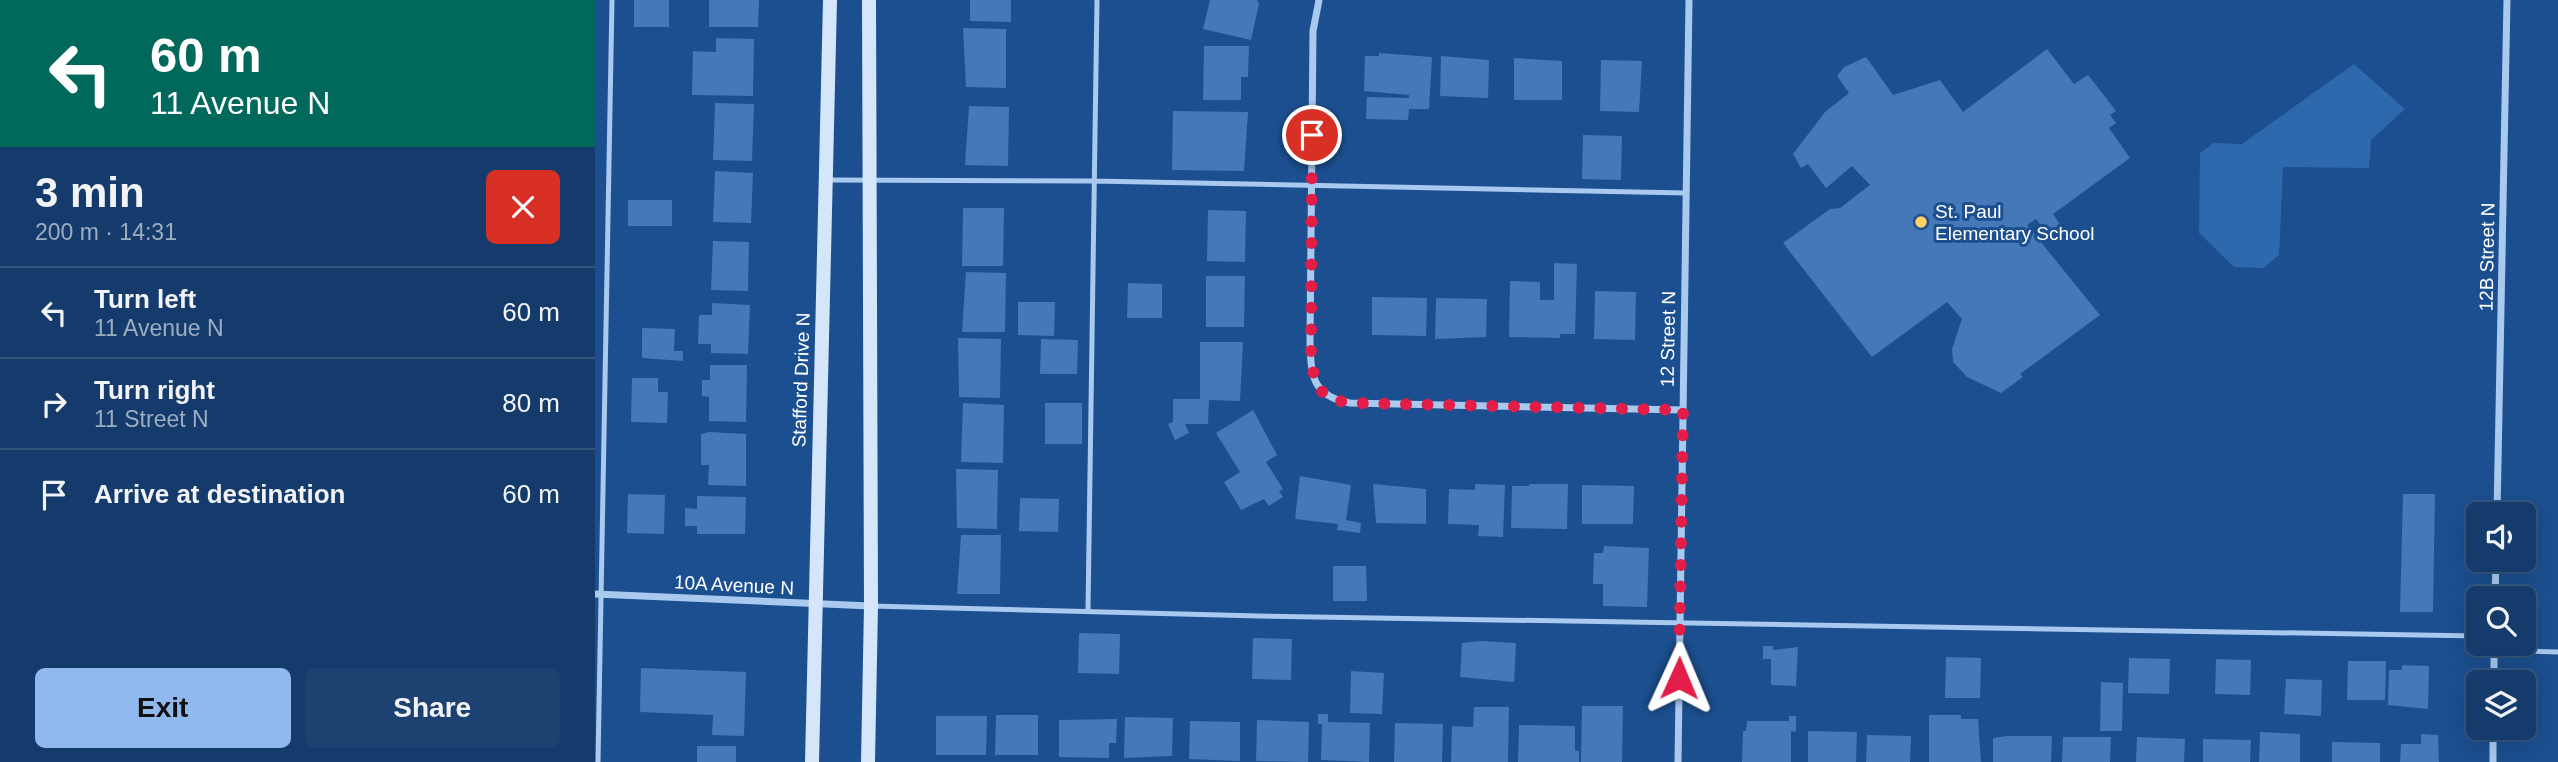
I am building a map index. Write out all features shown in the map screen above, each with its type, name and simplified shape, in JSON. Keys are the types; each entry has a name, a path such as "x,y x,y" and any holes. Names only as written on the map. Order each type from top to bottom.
{"main road":[{"name":"Stafford Drive N","path":"812,762 830,0"},
{"path":"868,762 871,606 869,0"}],"street":[{"path":"1319,0 1313,31 1311,356 1315,383 1322,393 1330,400 1350,403 1683,410"},
{"name":"12 Street N","path":"1678,762 1689,0"},
{"name":"12B Street N","path":"2497,502 2507,0"},
{"name":"10A Avenue N","path":"599,594 871,606"},
{"path":"2493,740 2493,762"}],"lane":[{"path":"598,762 612,0"},
{"path":"1088,610 1097,0"},
{"path":"825,180 1094,181 1686,193"},
{"path":"871,606 2466,636"},
{"path":"2536,650 2558,652"}],"shaded area":[{"path":"2354,64 2405,109 2371,140 2369,168 2283,167 2279,255 2264,268 2234,267 2199,233 2200,153 2214,143 2242,144"}],"building":[{"path":"634,0 669,0 669,27 634,27"},
{"path":"709,0 759,0 758,27 709,27"},
{"path":"970,0 1011,0 1011,22 970,21"},
{"path":"1210,0 1257,0 1259,4 1251,40 1203,29"},
{"path":"963,28 1006,29 1006,88 966,87"},
{"path":"716,38 754,39 753,96 692,95 693,51 716,52"},
{"path":"1204,46 1249,46 1248,77 1241,77 1241,100 1203,100"},
{"name":"St. Paul Elementary School","path":"2047,49 2074,84 2088,75 2116,111 2110,115 2116,123 2109,128 2130,158 2053,214 2061,226 2047,233 2036,219 2027,225 2100,315 2020,374 2023,377 2001,393 1967,377 1953,362 1952,349 1962,319 1947,302 1872,357 1783,243 1830,209 1840,208 1870,185 1852,166 1826,188 1808,164 1801,168 1793,154 1825,112 1849,93 1837,76 1844,67 1866,57 1893,95 1940,80 1963,112"},
{"path":"1379,53 1432,57 1429,109 1409,109 1408,120 1366,119 1367,97 1409,98 1409,95 1364,91 1365,56 1379,56"},
{"path":"1441,56 1489,60 1488,98 1440,96"},
{"path":"1514,58 1562,61 1562,100 1514,100"},
{"path":"1601,60 1642,61 1639,112 1600,111"},
{"path":"715,103 754,104 752,161 713,160"},
{"path":"969,106 1009,107 1008,166 965,165"},
{"path":"1173,111 1248,112 1244,171 1172,170"},
{"path":"1583,135 1622,136 1621,180 1582,179"},
{"path":"715,171 753,173 751,223 713,222"},
{"path":"628,200 672,200 672,226 628,226"},
{"path":"963,208 1004,208 1003,266 962,266"},
{"path":"1208,210 1246,211 1245,262 1207,261"},
{"path":"713,241 749,242 748,291 711,290"},
{"path":"1554,263 1577,264 1575,334 1560,334 1560,338 1509,337 1510,281 1540,282 1540,300 1554,300"},
{"path":"966,272 1006,273 1005,332 962,332"},
{"path":"1206,276 1245,276 1244,327 1206,327"},
{"path":"1128,283 1162,284 1162,318 1127,318"},
{"path":"1595,291 1636,292 1635,340 1594,339"},
{"path":"1372,297 1427,298 1426,336 1372,335"},
{"path":"1436,298 1487,299 1486,337 1435,339"},
{"path":"1018,302 1055,302 1054,336 1018,335"},
{"path":"712,303 750,305 748,354 711,353 711,344 698,344 699,315 712,315"},
{"path":"642,328 675,329 674,351 683,351 683,361 642,358"},
{"path":"958,338 1001,339 1000,398 959,397"},
{"path":"1041,339 1078,340 1077,374 1040,374"},
{"path":"1200,342 1243,342 1240,401 1209,400 1208,424 1185,424 1189,433 1175,440 1168,424 1173,422 1173,399 1200,399"},
{"path":"710,365 747,365 746,422 709,421 709,397 702,396 702,380 710,380"},
{"path":"632,378 658,378 658,392 668,392 667,423 631,422"},
{"path":"963,403 1004,405 1003,463 961,462"},
{"path":"1045,403 1082,403 1082,444 1045,444"},
{"path":"1253,410 1277,455 1266,462 1283,489 1279,491 1283,497 1269,506 1264,499 1241,510 1224,482 1240,472 1216,433"},
{"path":"701,434 746,434 746,486 708,485 709,465 701,465"},
{"path":"956,469 998,470 997,529 957,528"},
{"path":"1300,476 1351,485 1346,520 1361,523 1360,533 1337,530 1338,524 1295,519"},
{"path":"1373,484 1426,489 1426,524 1376,523"},
{"path":"1475,484 1505,485 1503,537 1478,536 1479,525 1448,524 1449,489 1475,490"},
{"path":"1568,484 1567,529 1511,528 1512,486"},
{"path":"1582,485 1634,486 1633,524 1582,524"},
{"path":"628,494 665,495 664,534 627,533"},
{"path":"2403,494 2435,494 2433,612 2400,612"},
{"path":"697,496 746,497 745,534 697,534 697,526 685,526 685,508 697,509"},
{"path":"1020,498 1059,499 1058,532 1019,531"},
{"path":"961,535 1001,535 1000,594 957,594"},
{"path":"1604,546 1649,548 1647,607 1603,606 1603,584 1593,584 1594,553 1603,553"},
{"path":"1333,566 1366,566 1367,601 1333,601"},
{"path":"1079,633 1120,634 1119,674 1078,673"},
{"path":"1253,638 1292,639 1291,680 1252,679"},
{"path":"1462,643 1516,643 1514,682 1460,677"},
{"path":"1763,646 1773,646 1773,650 1798,647 1796,686 1771,685 1771,659 1763,659"},
{"path":"1946,657 1981,658 1980,698 1945,698"},
{"path":"2129,658 2170,659 2169,694 2128,693"},
{"path":"2216,659 2251,660 2250,695 2215,694"},
{"path":"2348,661 2386,661 2385,700 2347,700"},
{"path":"2402,665 2429,666 2428,709 2388,705 2389,670 2402,670"},
{"path":"641,668 746,672 744,736 712,735 713,715 640,712"},
{"path":"1351,671 1384,673 1382,714 1350,713"},
{"path":"2286,679 2322,680 2321,716 2284,714"},
{"path":"2101,682 2123,683 2122,731 2100,731"},
{"path":"1582,706 1623,706 1622,762 1581,762"},
{"path":"1474,707 1509,707 1508,762 1451,762 1452,726 1473,727"},
{"path":"1318,714 1328,714 1328,722 1370,723 1369,762 1321,760 1322,724 1318,724"},
{"path":"996,715 1038,715 1038,755 995,755"},
{"path":"1929,715 1961,715 1961,719 1978,719 1981,762 1929,762"},
{"path":"936,716 987,716 986,755 936,755"},
{"path":"1789,716 1796,716 1796,732 1791,731 1791,762 1742,762 1743,731 1746,731 1747,721 1789,721"},
{"path":"1125,717 1173,718 1172,756 1124,758"},
{"path":"1117,719 1116,743 1109,743 1109,758 1059,757 1059,720"},
{"path":"1257,720 1309,722 1308,762 1256,761"},
{"path":"1190,721 1240,722 1240,761 1189,759"},
{"path":"1395,723 1443,724 1442,762 1394,762"},
{"path":"1519,725 1575,726 1575,751 1579,751 1579,762 1518,762"},
{"path":"1808,731 1857,732 1856,762 1808,762"},
{"path":"2260,732 2300,734 2300,762 2259,762"},
{"path":"2421,734 2438,735 2439,762 2400,762 2401,744 2421,744"},
{"path":"1867,735 1911,736 1910,762 1866,762"},
{"path":"2052,736 2051,762 1993,762 1993,738"},
{"path":"2063,737 2111,737 2110,762 2062,762"},
{"path":"2137,737 2185,739 2184,762 2136,762"},
{"path":"2203,739 2251,740 2250,762 2203,762"},
{"path":"2332,742 2380,743 2380,762 2332,762"},
{"path":"697,746 736,746 736,762 697,762"}],"place":[{"name":"St. Paul Elementary School","path":"1921,222"}],"route":[{"path":"1312,135 1311,356 1315,383 1330,400 1350,403 1683,410 1679,678"}]}
